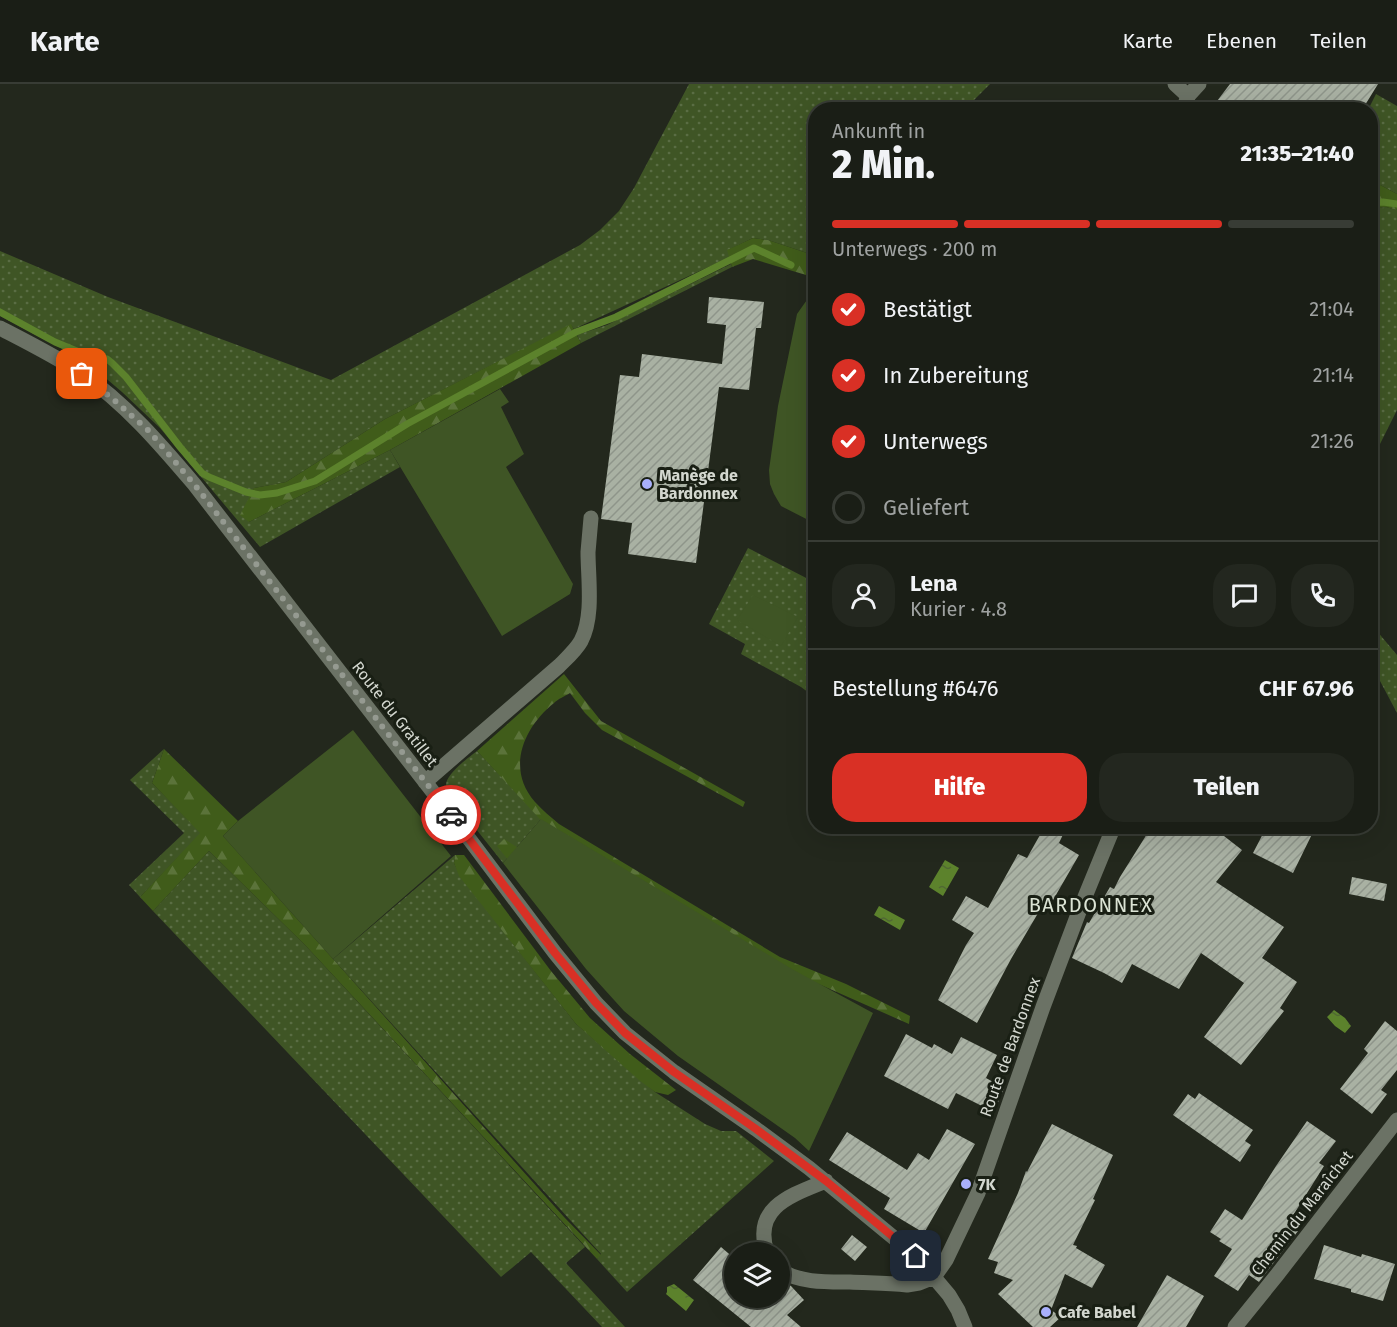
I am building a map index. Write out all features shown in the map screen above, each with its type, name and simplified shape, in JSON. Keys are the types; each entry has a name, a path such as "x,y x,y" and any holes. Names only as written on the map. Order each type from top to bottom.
{"street":[{"path":"1175,84 1185,102"},
{"path":"1187,102 1199,84"},
{"name":"Route du Gratillet","path":"0,328 45,351 82,374 149,431 194,484 555,953 625,1033 674,1072 826,1181 916,1256 949,1295 965,1327"},
{"path":"425,782 559,666 582,640 588,614 588,550 591,518"},
{"name":"Route de Bardonnex","path":"934,1277 946,1260 978,1193 1050,988 1111,834"},
{"name":"Chemin du Maraîchet","path":"1235,1327 1397,1120"},
{"path":"765,1242 763,1234 766,1221 770,1212 778,1204 797,1192 826,1181"},
{"path":"790,1276 802,1280 907,1285 934,1277"}],"shaded area":[{"path":"689,84 990,84 972,102 808,102 808,253 768,240 753,238 728,250 730,257 574,329 571,325 385,419 286,482 254,488 249,522 390,450 400,467 260,547 160,428 122,392 102,375 66,351 0,316 0,251 108,297 331,380 580,245 600,230 619,211 634,188"},
{"path":"1376,94 1397,106 1397,194 1378,184 1378,102 1372,102"},
{"path":"1386,207 1397,210 1397,410 1378,448 1378,208"},
{"path":"731,264 732,267 581,343 577,335 607,325"},
{"path":"808,298 808,520 781,506 770,484 769,470 778,406 797,314"},
{"path":"500,389 509,402 501,407 524,454 506,467 573,584 570,594 502,636 390,450"},
{"path":"748,548 808,579 808,692 741,654 745,644 709,624"},
{"path":"753,595 798,617 781,646 737,620"},
{"path":"1378,632 1397,655 1397,713 1378,677"},
{"path":"353,730 451,856 333,959 223,836 238,821"},
{"path":"164,749 152,783 201,833 140,897 129,885 184,833 130,780"},
{"path":"477,751 541,819 503,863 449,795 446,788 453,771"},
{"path":"541,819 792,969 873,1013 809,1151 795,1138 678,1056 624,1011 586,969 503,863"},
{"path":"209,851 305,945 585,1247 566,1263 625,1327 602,1327 531,1252 501,1277 153,911"},
{"path":"455,855 454,863 460,876 576,1024 655,1092 705,1124 721,1131 736,1131 774,1161 627,1292 597,1259 601,1254 333,959"}],"green space":[{"path":"1378,184 1397,194 1397,210 1386,207 1378,208"},
{"path":"753,238 768,240 808,253 808,276 753,259 732,267 727,250"},
{"path":"571,324 581,343 390,450 249,522 240,515 254,488 286,482 385,419"},
{"path":"564,674 601,721 745,802 743,807 602,730 570,693 543,713 534,724 522,750 521,776 526,789 538,805 559,824 780,957 846,984 910,1016 909,1024 787,970 521,876 497,846 504,839 520,849 548,828 477,751"},
{"path":"164,749 238,821 223,836 564,1217 601,1255 597,1259 305,945 209,851 153,911 140,897 200,833 152,783"},
{"path":"455,855 464,855 551,971 590,1018 630,1054 676,1090 668,1095 655,1092 576,1024 459,876 454,863"}],"water":[{"path":"945,860 959,868 943,896 929,887"},
{"path":"879,906 905,920 900,930 874,915"},
{"path":"1334,1010 1351,1026 1345,1033 1327,1017"},
{"path":"674,1284 694,1300 686,1311 666,1294 667,1287"}],"building":[{"path":"1230,84 1378,84 1367,102 1216,102"},
{"path":"709,297 764,302 761,328 756,328 749,390 719,387 696,563 628,554 632,523 601,519 620,375 639,377 642,354 722,364 726,325 707,323"},
{"path":"1040,834 1063,834 1059,843 1079,855 1049,907 1044,903 977,1023 938,1000 974,933 952,920 966,896 988,908 1018,854 1027,858"},
{"path":"1147,834 1225,834 1224,836 1242,850 1216,882 1284,927 1262,958 1297,982 1280,1008 1284,1011 1241,1065 1204,1037 1244,983 1201,953 1179,989 1132,964 1122,983 1072,958 1087,922 1089,923 1110,887 1114,889"},
{"path":"1263,834 1312,834 1293,873 1253,853"},
{"path":"1352,877 1387,884 1384,901 1349,894"},
{"path":"1385,1021 1397,1031 1397,1070 1381,1090 1387,1094 1372,1114 1340,1089 1368,1053 1364,1049"},
{"path":"906,1034 932,1048 934,1044 952,1054 961,1037 997,1055 986,1078 1004,1088 994,1112 956,1093 948,1109 884,1076"},
{"path":"1199,1093 1253,1130 1245,1141 1251,1145 1240,1162 1173,1115 1188,1094 1195,1099"},
{"path":"1307,1121 1336,1141 1319,1163 1324,1166 1287,1225 1298,1231 1259,1282 1249,1275 1238,1291 1214,1276 1232,1249 1210,1232 1225,1209 1242,1220"},
{"path":"1052,1124 1113,1155 1093,1199 1095,1200 1073,1245 1105,1265 1092,1288 1065,1274 1051,1310 1061,1317 1050,1327 1033,1327 998,1294 1013,1280 994,1273 998,1262 988,1259 1026,1171"},
{"path":"947,1129 975,1144 924,1233 884,1209 890,1198 829,1160 847,1132 907,1170 918,1153 929,1160"},
{"path":"852,1235 867,1247 855,1261 841,1249"},
{"path":"1324,1245 1361,1257 1362,1254 1395,1264 1383,1301 1314,1279"},
{"path":"721,1247 724,1250 724,1305 693,1280"},
{"path":"1167,1275 1204,1296 1186,1327 1137,1327"},
{"path":"790,1286 804,1300 787,1315 801,1327 751,1327 728,1308 790,1308"}],"waterway":[{"path":"1378,202 1397,204"},
{"path":"0,312 55,342 89,356 107,359 126,377 202,473 246,492 260,495 277,493 315,481 407,424 576,332 616,317 754,248 791,265"}],"way so far":[{"path":"82,374 149,431 194,484 451,815"}],"place":[{"name":"Manège de Bardonnex","path":"647,484"},
{"name":"7K","path":"966,1184"},
{"name":"Cafe Babel","path":"1046,1312"}],"district":[{"name":"BARDONNEX","path":"1091,905"}],"route":[{"path":"451,815 555,953 596,1003 625,1033 674,1072 826,1181 916,1256"}]}
